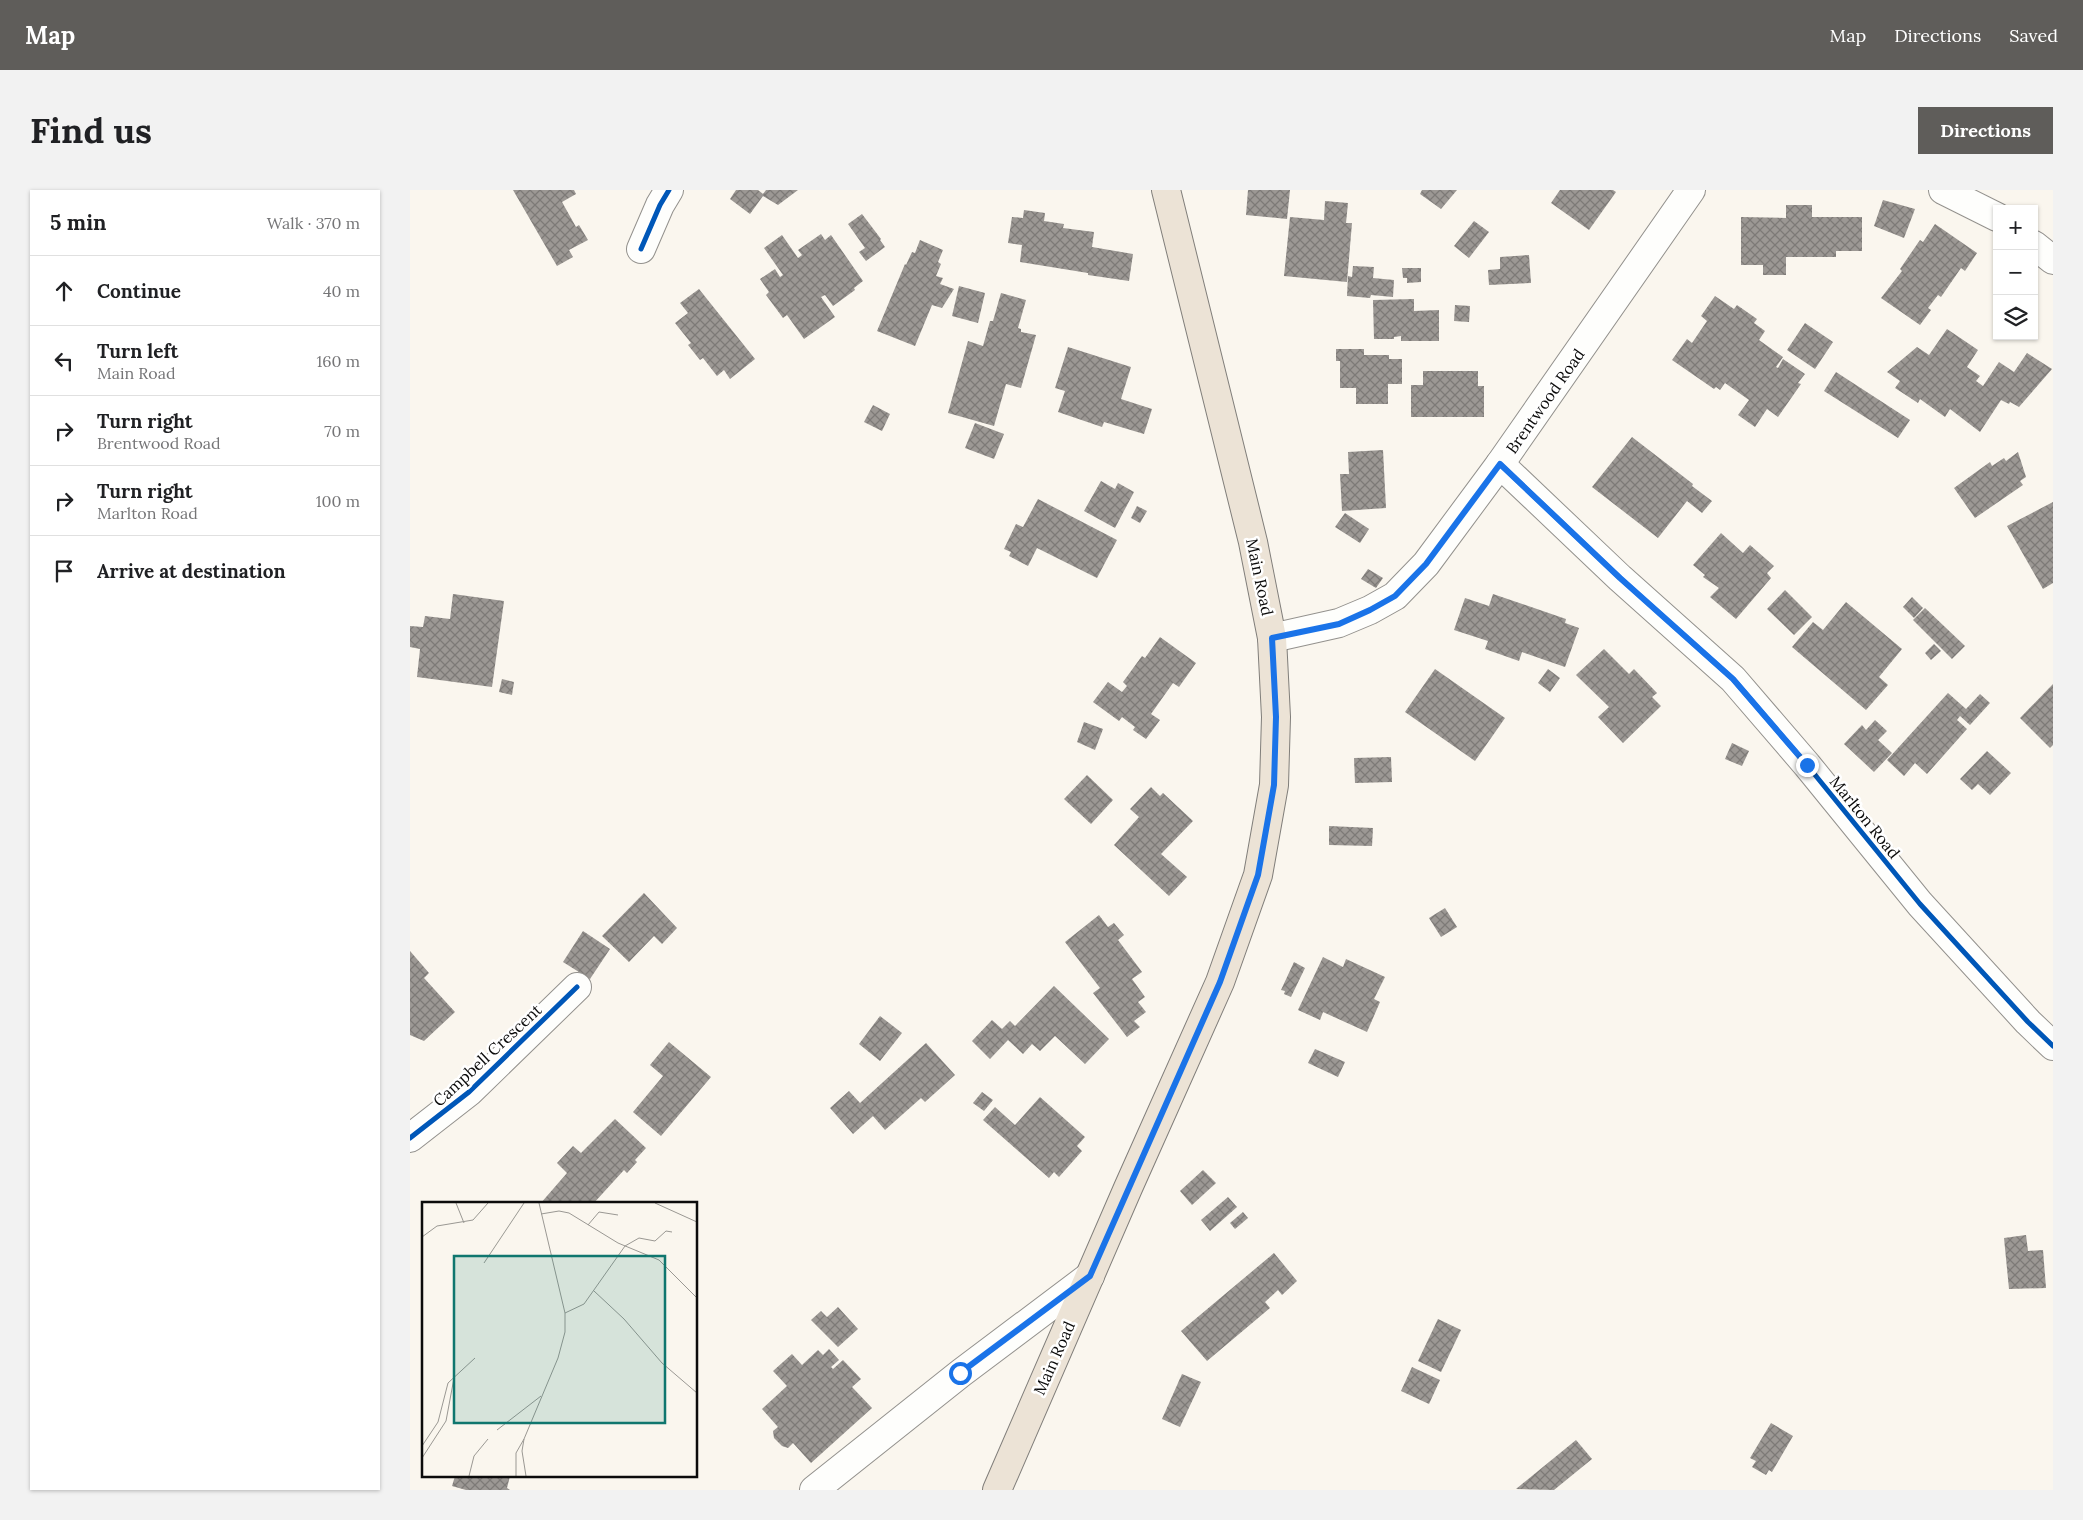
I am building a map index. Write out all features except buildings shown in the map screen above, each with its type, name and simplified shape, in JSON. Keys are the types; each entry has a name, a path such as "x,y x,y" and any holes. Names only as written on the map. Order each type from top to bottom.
{"main road":[{"name":"Main Road","path":"997,1490 1220,982 1258,875 1274,785 1276,717 1272,638 1253,542 1166,190"}],"street":[{"path":"641,249 669,190"},
{"name":"Brentwood Road","path":"1272,638 1339,624 1370,610 1395,596 1426,564 1500,464 1691,190"},
{"path":"1943,190 1993,215"},
{"path":"2038,248 2053,260"},
{"name":"Marlton Road","path":"1500,464 1620,578 1733,679 1807,765 1920,904 2028,1022 2053,1046"},
{"name":"Campbell Crescent","path":"410,1138 469,1092 577,986"},
{"path":"814,1490 960,1373 1090,1276"}],"cycle path":[{"path":"641,249 660,205 669,190"},
{"path":"1500,464 1620,578 1733,679 1807,765 1920,904 2028,1022 2053,1046"},
{"path":"410,1138 469,1092 577,987"}],"route":[{"path":"960,1373 1090,1276 1220,982 1258,875 1274,785 1276,717 1272,638 1339,624 1395,596 1426,564 1500,464 1620,578 1733,679 1807,765"}]}
